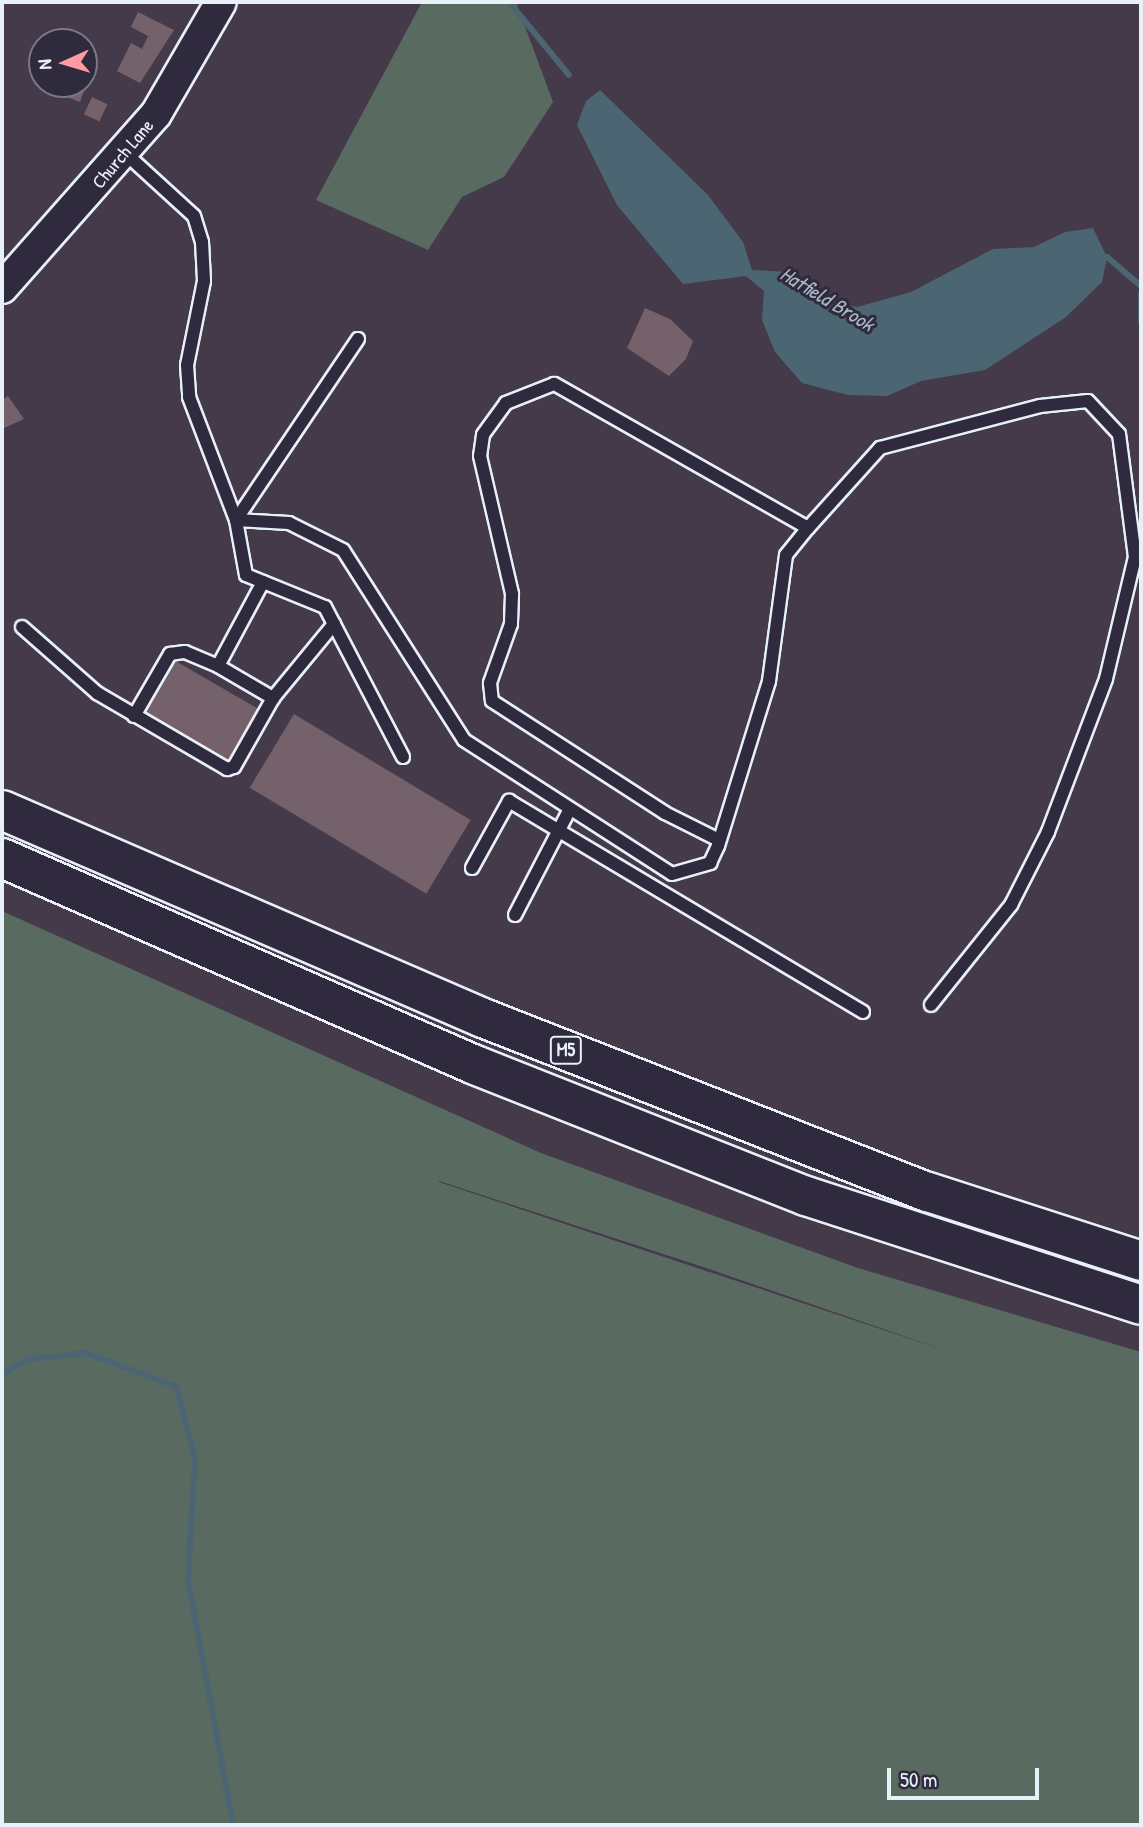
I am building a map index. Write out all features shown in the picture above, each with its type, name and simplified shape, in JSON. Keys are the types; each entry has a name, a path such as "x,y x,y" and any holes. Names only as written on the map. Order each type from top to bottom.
{"highway":[{"name":"M5","path":"2,810 483,1018 928,1192 1141,1261"},
{"name":"M5","path":"2,858 475,1065 806,1196 1141,1306"}],"street":[{"name":"Church Lane","path":"2,288 125,153 156,114 221,2"}],"lane":[{"path":"125,153 194,216 202,242 204,281 187,365 189,397 198,431 236,520 246,575 325,607 403,757"},
{"path":"236,520 358,339"},
{"path":"719,840 665,813 492,701 490,683 512,624 512,594 480,456 483,435 506,403 554,384 808,528"},
{"path":"236,520 289,523 343,550 464,740 672,874 710,863 769,681 786,555 808,528 880,448 1040,406 1088,401 1119,434 1135,557 1101,692 1048,832 1011,905 931,1004"},
{"path":"218,666 264,582"},
{"path":"22,627 97,693 231,768 272,698 334,624"},
{"path":"134,716 170,654 197,655 272,698"},
{"path":"472,868 509,800 863,1012"},
{"path":"515,915 570,809"}],"green space":[{"path":"422,2 516,2 553,102 504,177 462,197 428,250 316,200"},
{"path":"2,911 541,1153 858,1268 1141,1352 1141,1825 2,1825","holes":["439,1181 703,1267 950,1352"]}],"water":[{"path":"600,90 708,195 743,242 752,270 789,272 808,300 857,307 911,292 993,249 1034,247 1065,232 1093,228 1107,257 1102,282 1066,317 985,370 921,381 887,396 848,395 802,383 775,352 762,320 764,291 746,276 683,284 617,205 577,125 586,101"}],"building":[{"path":"138,12 174,30 140,83 117,71 131,43 142,49 148,36 131,27"},
{"path":"92,98 107,104 99,121 84,114"},
{"path":"645,308 670,319 693,341 686,359 669,376 627,348"},
{"path":"8,396 24,419 2,429 2,400"},
{"path":"172,659 258,708 227,762 141,713"},
{"path":"294,714 471,820 426,894 250,788"}],"waterway":[{"path":"509,2 569,75"},
{"name":"Hatfield Brook","path":"1100,260 1107,257 1141,286"},
{"name":"Hatfield Brook","path":"1141,294 1141,321"},
{"path":"2,1375 28,1359 86,1353 177,1387 195,1458 188,1579 233,1825"}]}
